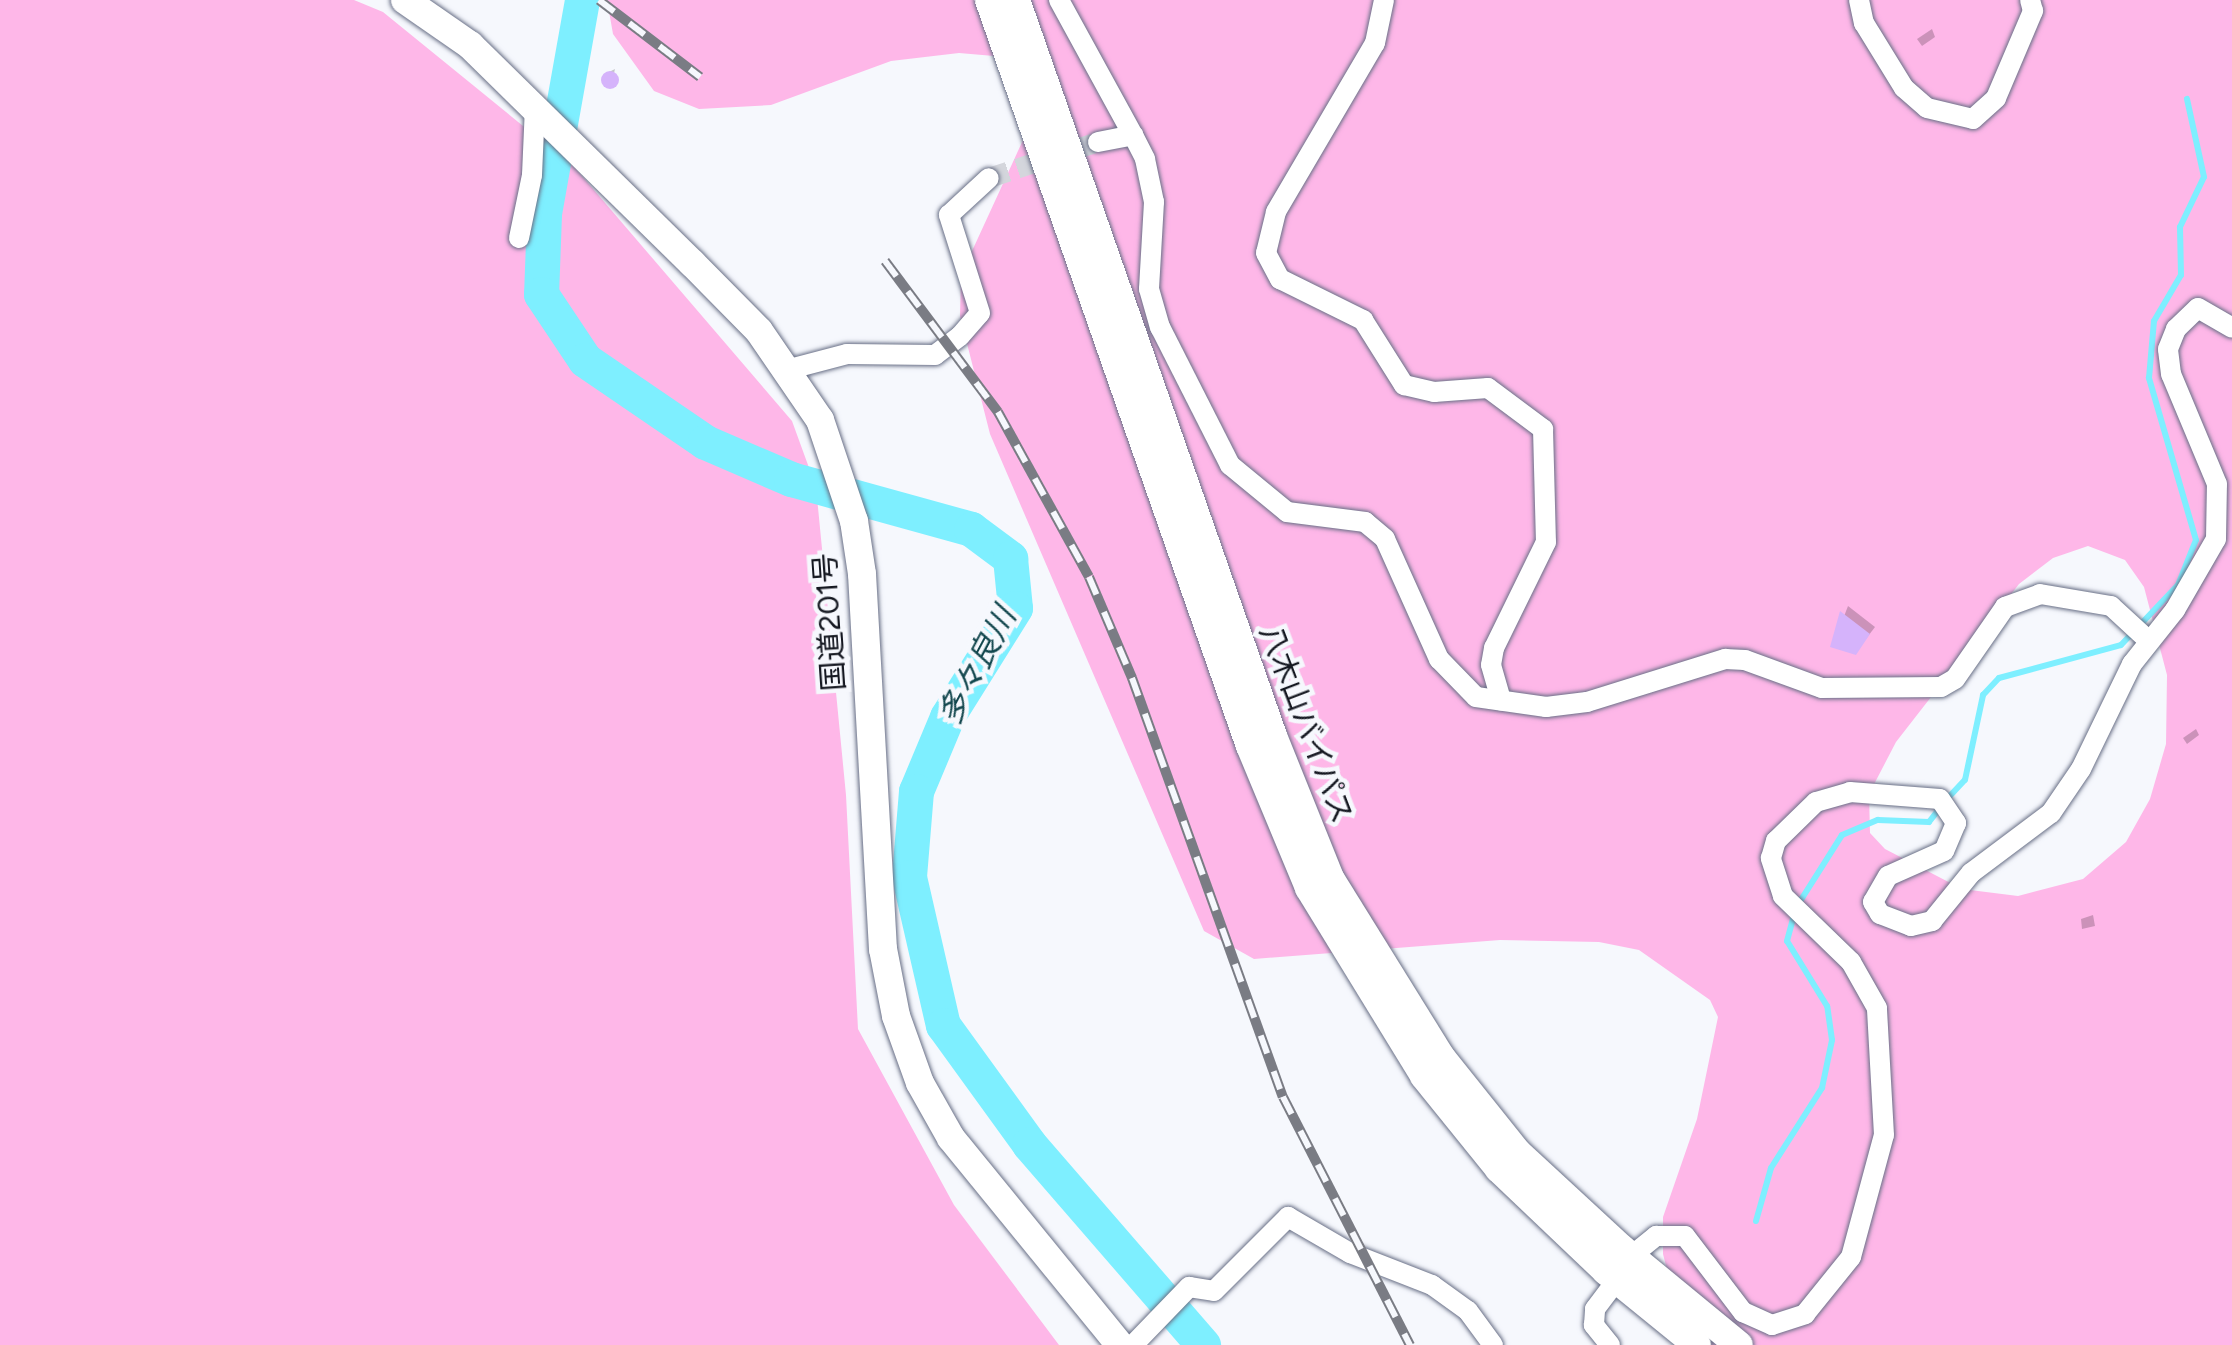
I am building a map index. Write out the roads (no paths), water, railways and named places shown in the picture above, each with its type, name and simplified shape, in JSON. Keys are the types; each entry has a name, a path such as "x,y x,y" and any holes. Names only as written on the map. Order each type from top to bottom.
{"highway":[{"name":"国道201号","path":"405,0 470,45 535,106 790,370 840,473 854,521 884,949 896,1016 920,1083 951,1138 1132,1341"},
{"name":"八木山バイパス","path":"989,0 1250,746 1309,888 1424,1076 1499,1169 1606,1271 1698,1345"},
{"name":"八木山バイパス","path":"1016,0 1273,736 1330,878 1441,1058 1517,1152 1622,1250 1740,1345"}],"street":[{"path":"1059,0 1133,135 1154,202 1149,289 1160,326 1230,465 1287,512 1365,522 1386,539 1454,680 1476,697 1546,707 1606,699 1725,659 1745,660 1822,688 1941,687 1955,679 2006,607 2040,594 2110,606 2148,640"},
{"path":"1384,0 1375,43 1276,212 1266,254 1280,279 1363,320 1404,385 1434,392 1488,388 1543,429 1546,542 1494,648 1491,665 1501,701"},
{"path":"1859,0 1864,23 1904,88 1928,108 1973,119 1996,98 2033,11 2030,0"},
{"path":"519,238 531,188 535,106"},
{"path":"1098,142 1133,135"},
{"path":"790,370 847,354 936,355 960,336 980,313 949,214 989,178"},
{"path":"1640,1249 1656,1236 1685,1236 1756,1320 1772,1325 1805,1314 1850,1256 1884,1135 1884,1080 1870,986 1783,896 1771,858 1776,841 1816,802 1850,792 1940,799 1956,823 1944,851 1888,876 1873,902 1895,923 1932,921 1971,873 2062,798 2148,640 2175,610 2216,539 2217,484 2171,374 2168,349 2176,328 2198,308 2232,328"},
{"path":"1132,1341 1189,1287 1214,1292 1288,1217 1350,1253 1432,1285 1468,1311 1493,1345"},
{"path":"1610,1345 1594,1325 1595,1310 1611,1288"}],"waterway":[{"name":"多々良川","path":"582,0 544,214 541,294 585,360 705,442 791,479 971,529 1010,558 1015,608 947,717 916,791 909,877 943,1025 1029,1144 1203,1345"},
{"path":"1947,799 1965,780 1983,695 1999,678 2121,645 2178,585 2196,540 2149,378 2154,321 2181,275 2180,227 2204,177 2187,99"},
{"path":"1799,903 1842,835 1878,820 1929,822 1939,809"},
{"path":"1756,1221 1771,1168 1822,1088 1832,1040 1827,1006 1787,941 1794,914"}],"tunnel":[{"path":"989,178 1098,142"}],"railway":[{"path":"599,0 700,77"},
{"path":"885,261 998,412 1089,577 1132,678 1283,1097 1410,1345"}]}
